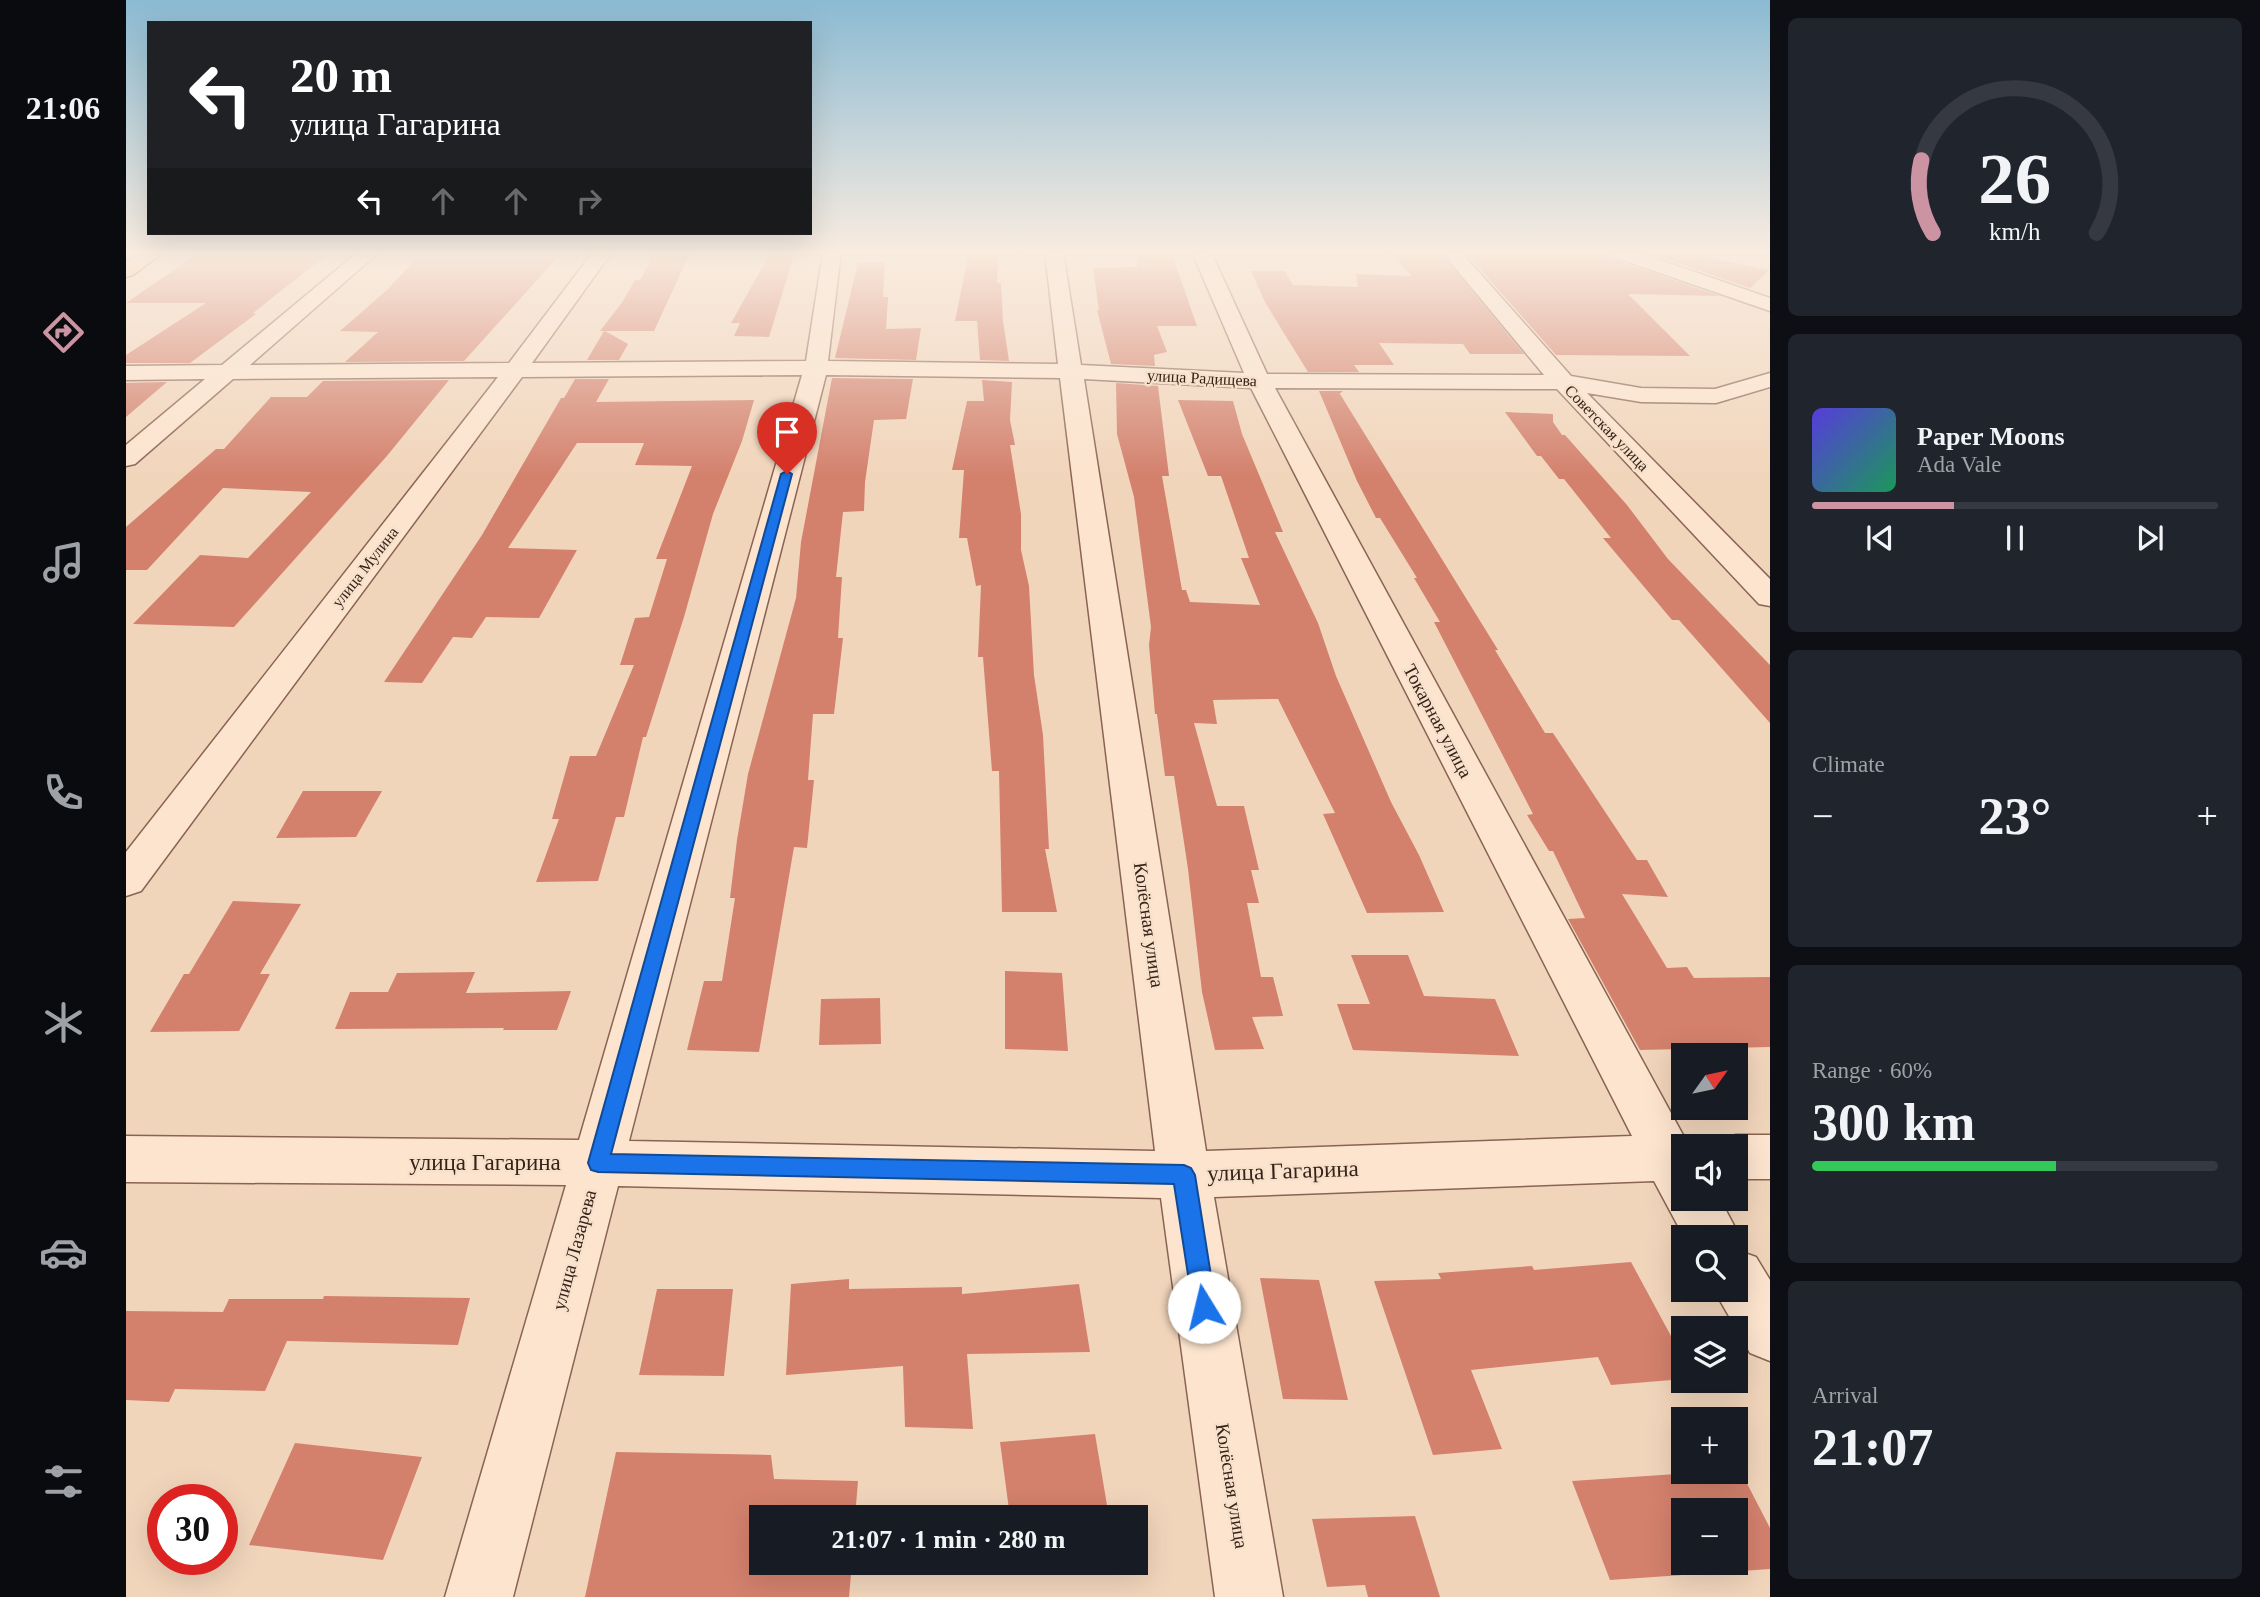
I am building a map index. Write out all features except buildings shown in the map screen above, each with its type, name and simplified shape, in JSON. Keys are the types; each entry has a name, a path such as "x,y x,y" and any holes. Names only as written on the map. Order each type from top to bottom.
{"street":[{"path":"126,458 281,327"},
{"name":"улица Мулина","path":"126,881 549,327"},
{"name":"улица Лазарева","path":"479,1597 816,369 822,327"},
{"name":"Колёсная улица","path":"1065,327 1184,1175 1249,1597"},
{"name":"Токарная улица","path":"1234,327 1259,382 1671,1156"},
{"name":"Советская улица","path":"1515,327 1563,382 1770,597"},
{"name":"улица Радищева","path":"126,373 816,369 1071,371 1259,382 1563,382 1641,395 1716,396 1770,380"},
{"path":"1748,1157 1770,1157"},
{"name":"улица Гагарина","path":"126,1159 598,1163 1184,1175 1671,1175"},
{"path":"1748,1296 1770,1334"}],"route":[{"path":"787,474 598,1163 1184,1175 1204,1307"}]}
